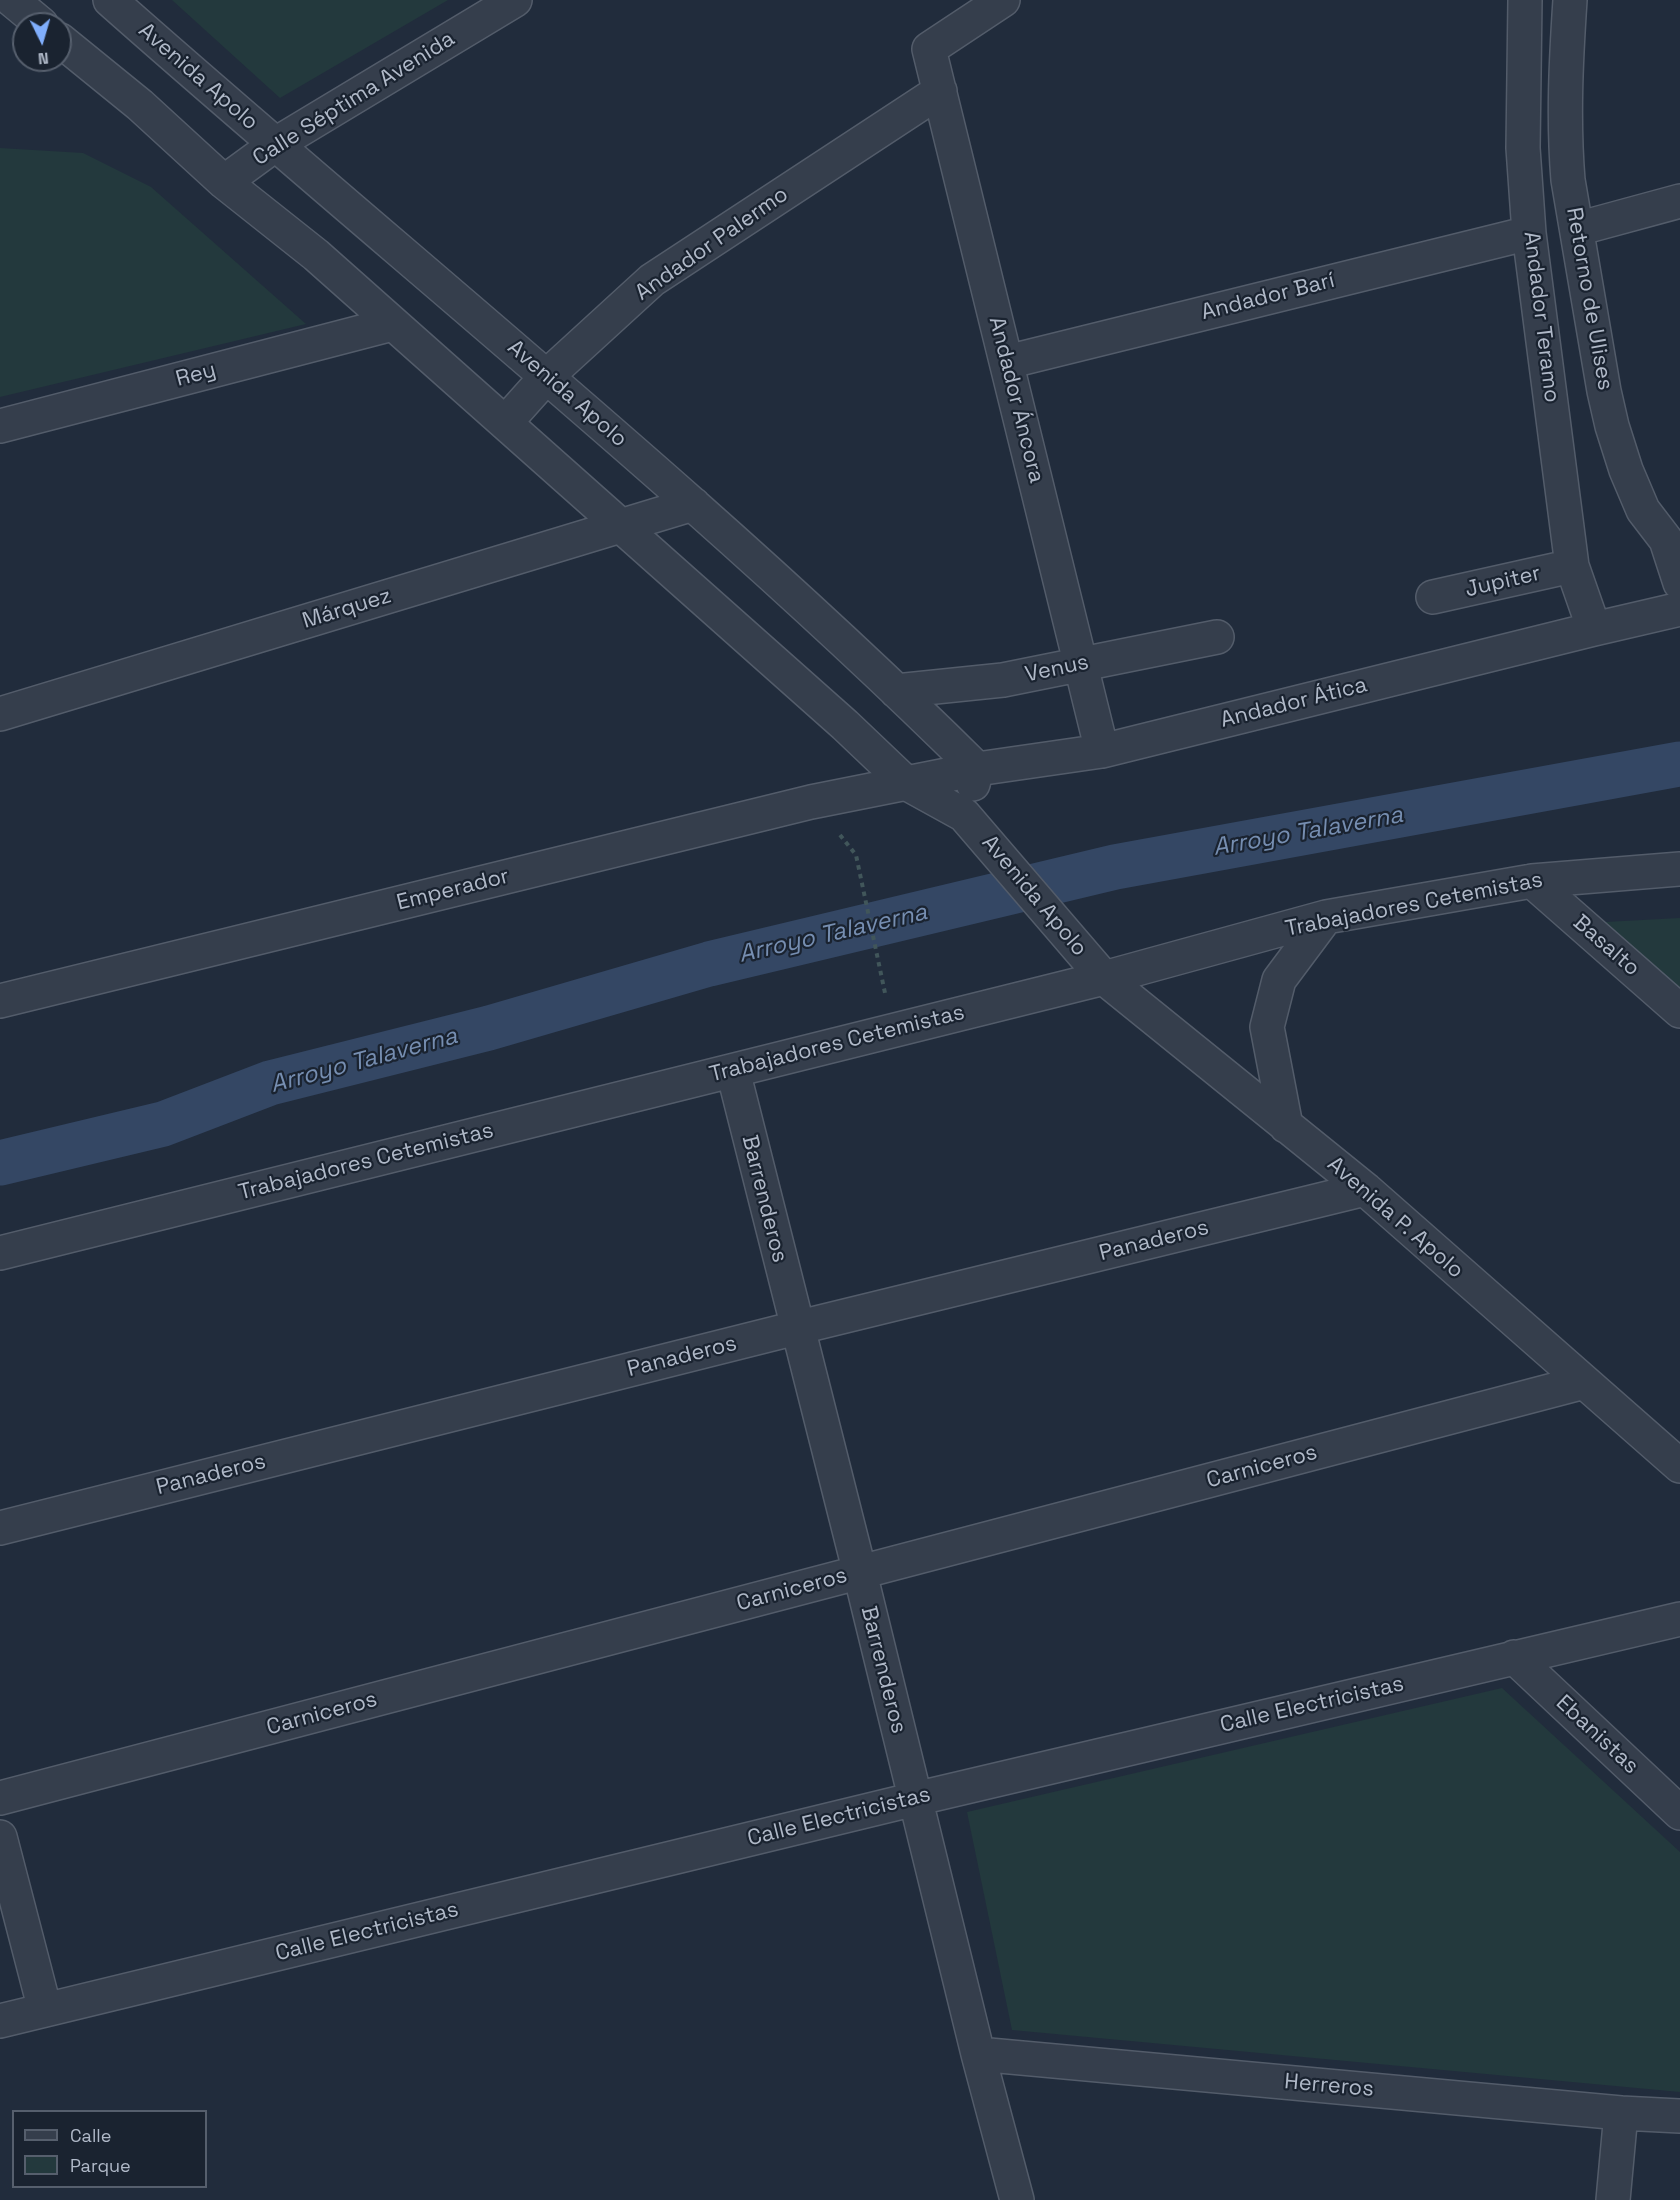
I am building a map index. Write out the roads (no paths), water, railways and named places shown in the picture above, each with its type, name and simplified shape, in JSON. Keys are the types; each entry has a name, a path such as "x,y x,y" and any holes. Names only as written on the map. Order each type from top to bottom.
{"street":[{"path":"12,0 26,12"},
{"name":"Avenida Apolo","path":"110,0 693,504 896,691 976,769 973,824"},
{"name":"Calle Séptima Avenida","path":"224,182 276,144 515,0"},
{"name":"Andador Áncora","path":"1003,0 929,49 1102,751"},
{"name":"Andador Teramo","path":"1525,0 1523,147 1530,233 1572,566 1594,629"},
{"name":"Retorno de Ulises","path":"1570,0 1566,60 1565,145 1568,180 1604,391 1626,470 1643,510 1666,540 1680,583"},
{"name":"Avenida Apolo","path":"72,50 140,105 224,182 316,255 845,725 906,783 973,824 1104,978"},
{"name":"Andador Palermo","path":"505,423 547,376 652,280 940,91"},
{"path":"1577,229 1680,201"},
{"name":"Andador Barí","path":"1006,362 1530,233"},
{"name":"Rey","path":"0,426 392,324"},
{"name":"Márquez","path":"0,714 693,504"},
{"name":"Jupiter","path":"1433,597 1572,566"},
{"name":"Andador Ática","path":"906,783 976,769 1102,751 1680,609"},
{"name":"Venus","path":"896,691 1003,680 1217,637"},
{"name":"Emperador","path":"0,1001 811,802 906,783"},
{"name":"Trabajadores Cetemistas","path":"0,1253 1104,978 1326,917 1532,881 1680,869"},
{"name":"Basalto","path":"1532,881 1680,1011"},
{"path":"1286,1126 1268,1027 1279,980 1326,917"},
{"name":"Avenida P. Apolo","path":"1104,978 1365,1189 1680,1466"},
{"name":"Barrenderos","path":"733,1071 796,1328 860,1572 978,2054 1017,2200"},
{"name":"Panaderos","path":"0,1528 796,1328 1365,1189"},
{"name":"Carniceros","path":"0,1798 1584,1382"},
{"name":"Calle Electricistas","path":"0,2021 915,1799 1680,1619"},
{"name":"Ebanistas","path":"1514,1657 1680,1813"},
{"path":"0,1837 45,2010"},
{"name":"Herreros","path":"978,2054 1621,2113 1680,2116"},
{"path":"1613,2200 1621,2113"}],"waterway":[{"name":"Arroyo Talaverna","path":"0,1163 163,1124 270,1083 489,1028 709,964 1115,867 1680,764"}]}
